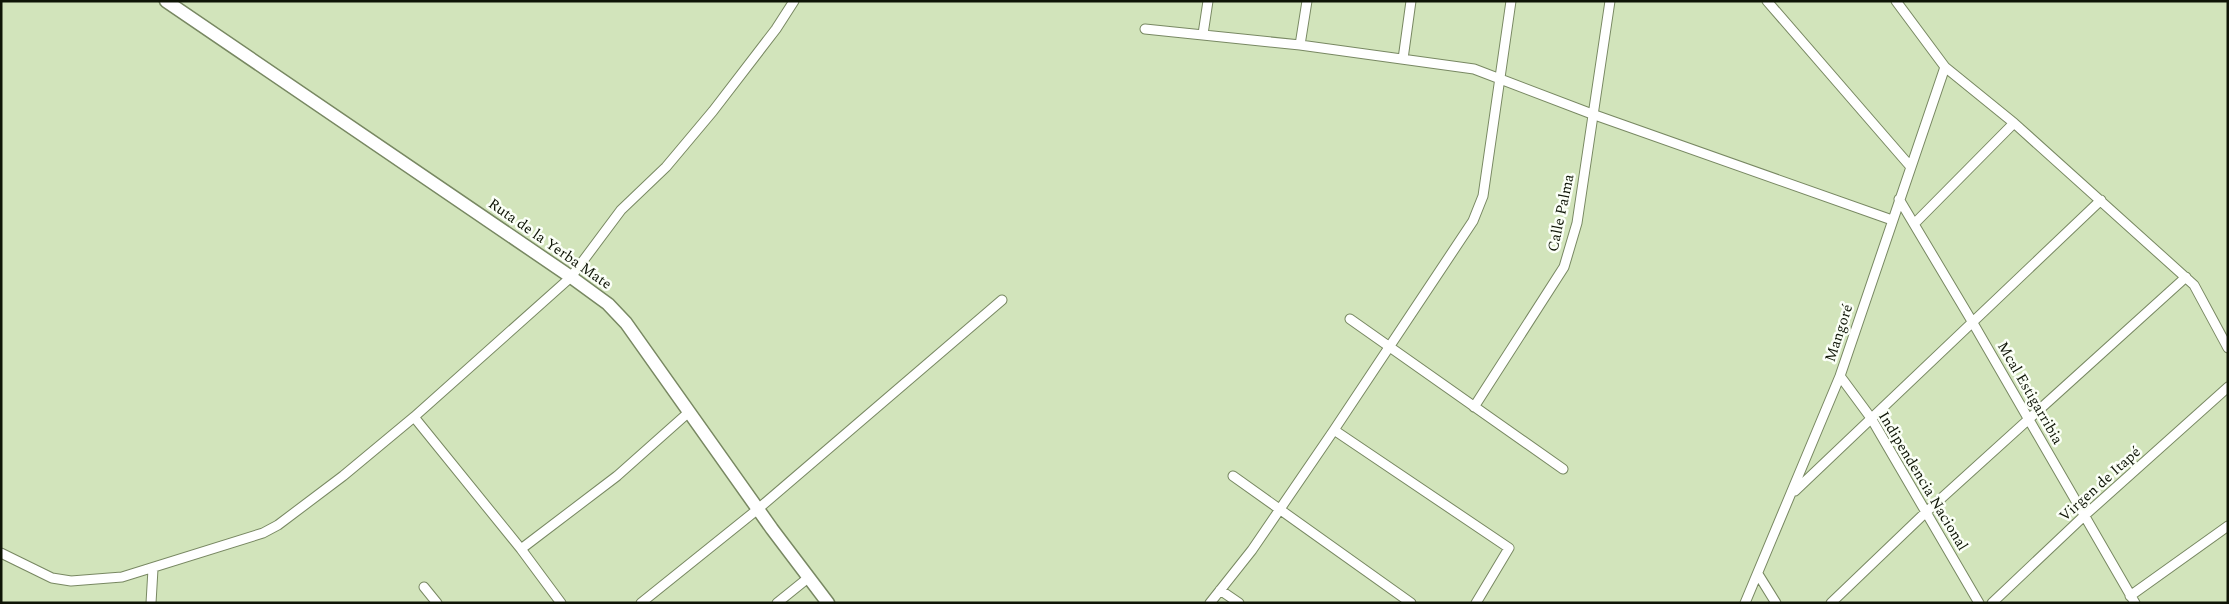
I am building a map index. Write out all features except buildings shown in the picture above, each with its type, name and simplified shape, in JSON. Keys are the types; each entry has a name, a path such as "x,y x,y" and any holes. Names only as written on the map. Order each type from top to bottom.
{"main road":[{"name":"Ruta de la Yerba Mate","path":"166,1 608,304 626,323 758,509 828,603"}],"street":[{"path":"1,553 52,578 71,581 122,577 153,569 263,533 278,525 343,476 414,418 571,277 621,210 666,167 713,111 776,30 794,1"},
{"path":"1203,34 1208,1"},
{"path":"1300,45 1307,1"},
{"path":"1403,59 1411,1"},
{"path":"1210,603 1252,550 1390,348 1473,221 1483,196 1511,1"},
{"name":"Calle Palma","path":"1474,407 1564,267 1577,222 1610,1"},
{"path":"1767,1 1910,166"},
{"path":"1896,1 1945,67 2014,123 2194,285 2228,348"},
{"path":"1145,29 1300,45 1474,70 1592,114 1892,220"},
{"name":"Mangoré","path":"1745,603 1840,376 1945,67"},
{"path":"1915,223 2014,123"},
{"name":"Mcal Estigarribia","path":"1899,198 1974,323 2133,600"},
{"path":"1792,494 1974,323 2101,200"},
{"path":"1831,603 1926,513 2186,277"},
{"path":"641,603 758,509 1002,300"},
{"path":"1350,320 1563,470"},
{"name":"Indipendencia Nacional","path":"1840,376 1871,418 1979,603"},
{"name":"Virgen de Itapé","path":"1992,603 2084,516 2228,387"},
{"path":"521,549 617,476 689,412"},
{"path":"414,418 521,549 562,603"},
{"path":"1334,430 1509,548 1476,603"},
{"path":"1233,476 1411,603"},
{"path":"2133,600 2228,526"},
{"path":"151,603 153,569"},
{"path":"1758,574 1776,603"},
{"path":"777,603 808,578"},
{"path":"424,587 437,603"},
{"path":"1220,590 1239,603"}]}
